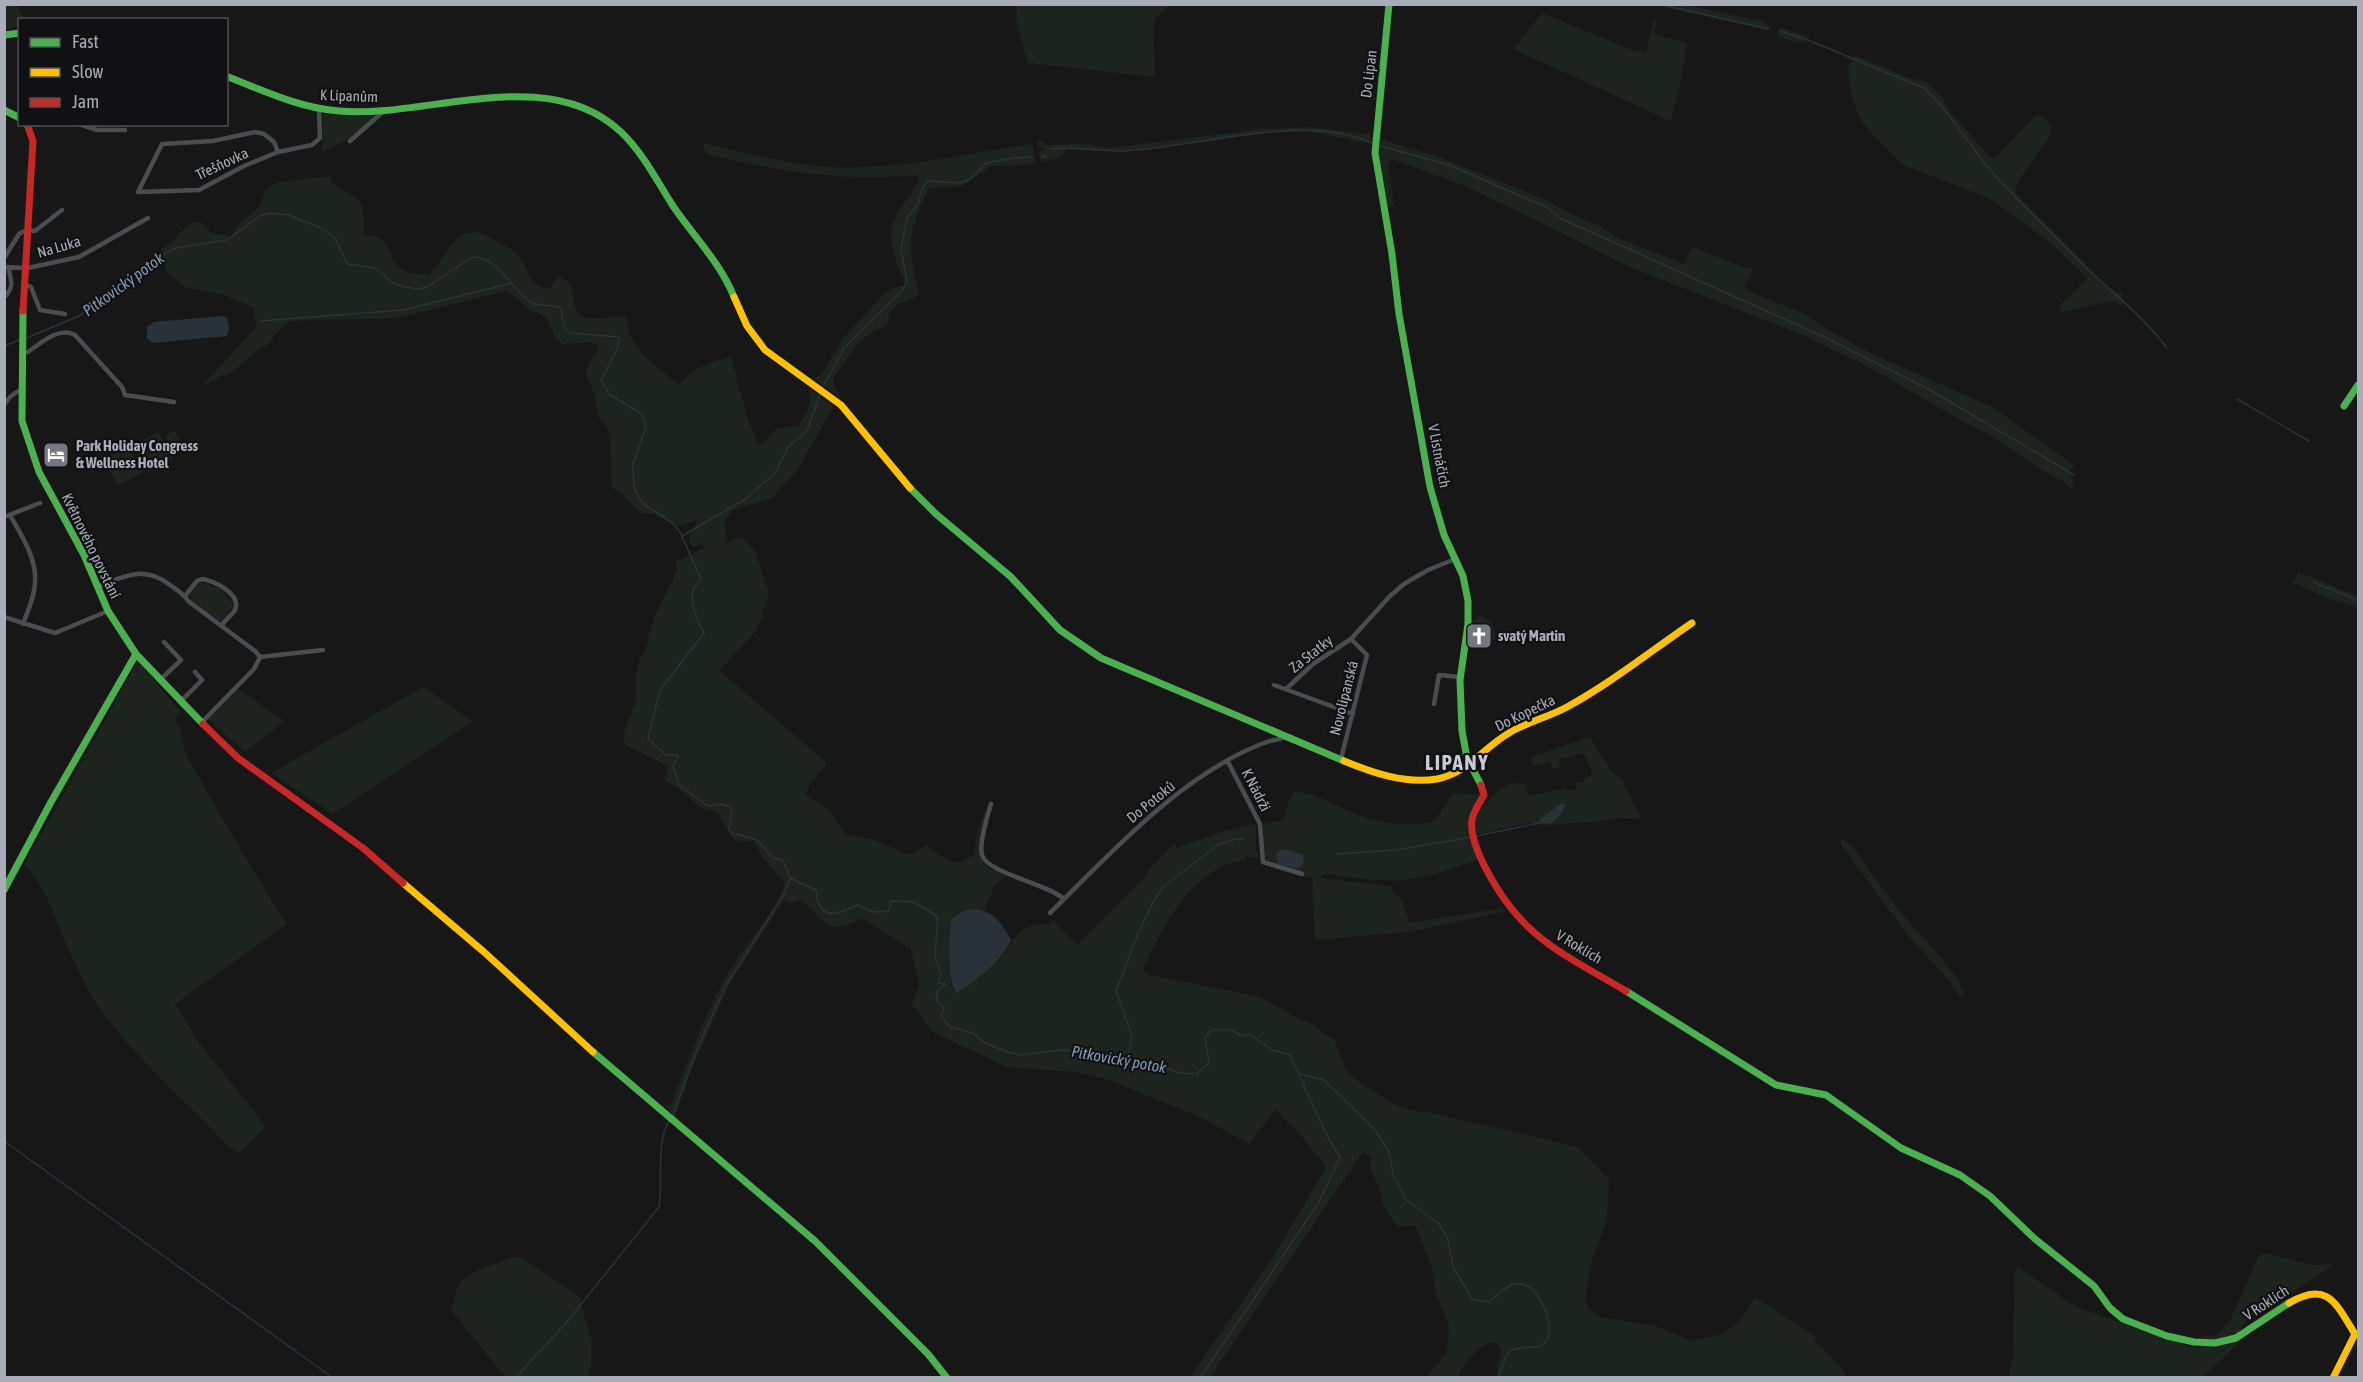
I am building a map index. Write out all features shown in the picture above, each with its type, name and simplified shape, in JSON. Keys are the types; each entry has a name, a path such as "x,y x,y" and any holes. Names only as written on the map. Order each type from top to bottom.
{"street":[{"name":"Do Lipan","path":"1374,147 1389,4"},
{"name":"K Lipanům","path":"228,77 285,100 319,109 357,112 384,111 515,98 560,100 592,111 617,128 639,150 674,208 721,270 754,338 778,361 828,393"},
{"name":"Třešňovka","path":"278,152 274,142 264,134 255,132 213,141 162,144 138,192 199,190 244,166 278,152 312,145 320,138 319,109"},
{"path":"4,110 18,117"},
{"path":"350,141 384,111"},
{"name":"Květnového povstání","path":"27,126 33,141 26,230 22,421 39,472 98,586 108,611 136,654 180,702 238,758 346,835 397,877 493,959 582,1042 815,1241 928,1354 947,1377"},
{"path":"85,126 97,130 125,130"},
{"name":"V Listnáčích","path":"1374,147 1392,254 1399,314 1430,487 1444,535 1463,576 1468,601 1468,624 1460,677 1462,731 1470,765"},
{"path":"4,258 17,236 26,230 35,231 62,210"},
{"name":"Na Luka","path":"6,267 25,268 79,257 148,218"},
{"path":"4,297 9,293 12,285 6,267"},
{"path":"24,284 31,287 40,310 65,314"},
{"path":"23,350 28,352 57,333 68,332 75,335 122,387 125,395 174,402"},
{"path":"2343,406 2358,385"},
{"path":"4,405 21,389"},
{"name":"Do Kopečka","path":"828,393 847,411 924,503 1004,571 1055,626 1075,643 1101,658 1368,771 1411,780 1443,778 1458,773 1506,734 1566,708 1692,623"},
{"path":"23,624 35,584 35,573 28,550 7,516 40,503"},
{"name":"Novolipanská","path":"1341,759 1367,655 1351,639 1404,584 1428,570 1455,559"},
{"path":"98,586 124,576 151,574 161,578 185,596 188,601 222,625 260,657 323,650"},
{"path":"185,596 197,581 202,579 221,586 236,603 235,610 222,625"},
{"path":"4,617 55,633 108,611"},
{"name":"Za Statky","path":"1286,690 1313,664 1351,639"},
{"path":"160,680 181,660 164,642"},
{"path":"4,890 136,654"},
{"path":"201,723 254,669 260,657"},
{"path":"180,702 202,680 195,672"},
{"path":"1434,704 1439,675 1460,677"},
{"name":"Za Statky","path":"1274,685 1353,714"},
{"name":"Do Potoků","path":"1050,913 1105,858 1168,801 1228,762 1265,742 1286,737"},
{"name":"K Nádrži","path":"1228,762 1260,824 1263,862 1302,874"},
{"name":"V Roklích","path":"1470,765 1480,780 1484,795 1474,813 1473,837 1481,859 1496,889 1514,914 1531,932 1549,946 1644,1001 1776,1085 1826,1095 1901,1148 1960,1175 1990,1196 2035,1239 2094,1286 2113,1311 2128,1322 2167,1336 2215,1344 2236,1338 2301,1296 2314,1293 2327,1296 2334,1300 2355,1334 2333,1377"},
{"path":"990,804 985,826 982,854 984,859 997,869 1044,887 1064,899"}],"shaded area":[{"path":"4,5 18,5 25,18 18,18 18,26 5,29"},
{"path":"1016,5 1171,5 1154,19 1155,77 1028,63 1017,24"},
{"path":"1654,5 1687,5 1755,20 1759,18 1770,27 1769,30"},
{"path":"1542,13 1632,50 1646,52 1654,20 1657,21 1654,34 1687,43 1683,72 1671,121 1513,49"},
{"path":"1780,27 1809,37 1802,43 1778,37"},
{"path":"1855,55 1907,77 1927,82 1943,98 1950,112 1991,158 1996,157 2034,117 2037,115 2044,118 2052,127 2052,133 2019,180 2015,188 2016,194 2111,290 2118,293 2123,292 2121,298 2124,303 2121,305 2109,301 2059,313 2061,304 2087,279 2084,275 2052,244 1989,198 1903,165 1869,131 1859,117 1851,93 1848,67"},
{"path":"323,114 377,116 349,139 322,152"},
{"path":"1309,127 1370,134 1372,139 1370,143 1366,143 1308,131 1268,133 1141,151 1067,149 1061,157 1041,162 1039,152 1045,149 1038,146 1038,140 1048,145 1079,144 1109,148 1264,129"},
{"path":"1382,137 1387,141 1439,157 1544,199 1600,226 1616,237 1684,264 1692,247 1745,268 1753,268 1745,287 1753,293 1805,314 1828,330 1875,355 1994,408 2075,466 2070,469 2074,491 2064,482 2040,469 1985,432 1867,366 1803,335 1627,266 1470,188 1392,159 1388,166 1394,205 1387,209 1379,161"},
{"path":"702,143 790,162 846,167 899,165 1032,144 1036,162 1028,165 992,166 962,186 929,188 918,212 911,244 918,296 898,304 889,314 888,323 881,330 877,329 860,341 834,378 835,388 842,399 813,378 821,375 844,337 887,291 904,286 892,247 892,229 894,219 919,177 917,175 837,176 784,170 706,154"},
{"path":"332,176 330,179 333,183 360,202 363,210 364,236 374,236 386,242 393,260 410,273 429,275 456,240 472,232 483,234 517,254 540,287 550,288 559,277 569,282 579,315 591,318 625,317 630,335 639,350 680,385 696,370 731,357 748,419 758,444 763,443 776,429 799,425 810,401 811,396 807,387 833,407 798,469 772,498 732,510 725,521 726,543 742,537 755,551 768,597 762,619 755,632 721,669 721,672 827,763 810,784 805,795 826,807 846,834 874,840 907,854 927,845 943,858 955,862 961,861 974,854 977,833 986,808 983,863 1006,876 995,885 984,911 976,909 950,937 949,974 955,993 992,966 1004,954 1017,935 1029,927 1050,924 1053,920 1077,945 1146,876 1147,871 1175,842 1176,848 1224,831 1256,824 1256,850 1259,859 1246,856 1245,860 1226,865 1195,886 1170,918 1143,970 1150,975 1261,997 1298,1019 1313,1024 1322,1033 1334,1039 1345,1068 1359,1082 1395,1105 1578,1147 1609,1179 1607,1220 1592,1259 1585,1300 1590,1310 1600,1317 1656,1326 1692,1341 1721,1334 1731,1328 1757,1298 1816,1337 1813,1340 1846,1374 1845,1377 1497,1377 1501,1350 1497,1343 1491,1343 1473,1354 1463,1366 1459,1377 1427,1377 1447,1351 1449,1325 1437,1298 1432,1268 1415,1225 1400,1227 1395,1224 1383,1206 1378,1185 1370,1168 1371,1156 1363,1152 1210,1377 1190,1377 1273,1257 1326,1167 1294,1127 1276,1109 1249,1144 1202,1118 1109,1080 1077,1072 1006,1067 933,1032 912,1004 919,984 911,949 861,918 849,924 832,927 800,900 791,903 784,900 731,981 692,1067 676,1114 679,1121 663,1104 669,1107 673,1103 677,1088 720,987 775,906 785,883 762,857 754,840 747,842 736,840 728,832 720,814 701,808 678,788 665,781 667,766 623,744 625,729 636,700 636,674 640,658 645,652 654,618 677,570 676,562 706,547 700,544 694,547 690,544 690,535 698,520 678,526 654,514 640,513 622,494 612,488 610,436 606,425 597,416 595,396 586,374 588,365 598,351 596,344 592,342 563,344 554,336 545,317 532,311 506,291 398,318 290,321 276,333 268,345 259,349 230,374 201,387 256,327 253,307 221,294 185,287 167,272 161,249 185,228 195,223 201,222 211,233 231,236 240,223 259,207 266,189 278,182"},
{"path":"227,317 229,327 227,336 152,343 147,338 147,327 154,322"},
{"path":"175,430 186,449 176,455 165,436"},
{"path":"158,432 173,458 148,472 133,446"},
{"path":"127,446 143,472 118,486 103,460"},
{"path":"2298,572 2358,596 2358,608 2324,597 2297,584 2292,585"},
{"path":"201,582 219,588 232,603 232,608 222,621 217,620 191,601 190,595"},
{"path":"1479,615 1491,621 1496,635 1491,644 1485,648 1478,648 1469,643 1473,622"},
{"path":"136,665 142,665 180,712 175,720 180,729 188,758 236,842 287,924 175,1004 200,1044 266,1126 239,1153 230,1148 147,1064 101,1010 64,940 44,892 24,865"},
{"path":"423,687 473,721 333,814 271,773"},
{"path":"238,689 285,721 245,752 208,719"},
{"path":"1590,737 1612,772 1622,779 1639,819 1616,818 1545,825 1529,823 1476,834 1475,822 1480,811 1497,791 1510,783 1526,784 1528,796 1566,788 1567,791 1576,789 1575,782 1585,783 1583,779 1593,775 1584,753 1558,760 1560,767 1552,769 1550,762 1532,767 1531,757"},
{"path":"1294,792 1318,797 1370,819 1404,824 1423,824 1434,821 1453,793 1484,795 1472,820 1481,859 1414,879 1374,880 1324,874 1318,878 1391,886 1394,895 1401,897 1409,923 1503,908 1503,912 1409,932 1315,940 1312,878 1270,867 1265,859 1263,824 1283,820 1290,797"},
{"path":"1562,803 1565,804 1564,808 1557,818 1550,824 1540,823 1540,819"},
{"path":"1842,839 1851,845 1898,909 1947,964 1961,987 1964,997 1960,996 1906,933 1840,843"},
{"path":"1284,849 1302,854 1304,859 1302,866 1296,868 1278,864 1276,858 1278,851"},
{"path":"976,909 993,916 1011,940 994,964 980,977 956,993 950,968 951,919 964,911"},
{"path":"2267,1253 2310,1265 2329,1264 2333,1266 2245,1322 2236,1338 2238,1344 2203,1377 2009,1378 2013,1355 2014,1273 2018,1267 2076,1307 2191,1347 2200,1347 2203,1335 2216,1336 2231,1319 2257,1259 2261,1254"},
{"path":"513,1257 520,1257 580,1297 592,1344 589,1377 505,1377 450,1309 458,1286 463,1280 483,1268"}],"waterway":[{"path":"1658,4 1769,29"},
{"path":"1780,31 1808,40 1924,88 1999,180 2141,319 2167,348"},
{"path":"1051,149 1125,151 1283,131 1345,134 1372,143"},
{"path":"1380,146 1449,165 1546,207 1562,219 1822,336 1932,391 2074,475"},
{"path":"1042,157 1047,156"},
{"path":"823,387 844,348 902,291 907,281 901,249 907,218 917,205 923,187 929,181 959,183 969,180 986,163 1031,157"},
{"name":"Pitkovický potok","path":"26,338 79,316 110,292 141,273 158,257 176,248 227,240 260,216 270,213 288,215 321,228 335,238 347,264 375,268 396,285 417,289 427,287 472,257 481,258 496,267 530,302 561,308 564,327 570,333 619,337 618,347 601,380 609,394 642,414 646,428 633,464 634,487 643,504 670,521 680,532 701,579 692,596 697,619 704,633 660,690 648,739 666,755 677,755 673,765 679,785 708,806 721,804 730,807 732,813 729,829 732,833 757,840 773,858 783,860 790,878 817,891 820,906 828,913 837,913 857,905 874,912 889,911 891,901 914,902 938,917 935,956 941,974 938,983 945,984 937,992 936,999 944,1008 941,1016 950,1027 973,1033 987,1044 1021,1055 1063,1050 1118,1057 1148,1067 1156,1064 1180,1073 1196,1074 1209,1063 1205,1037 1212,1030 1231,1030 1242,1036 1249,1034 1272,1050 1290,1055 1299,1074 1324,1080 1375,1130 1388,1150 1394,1177 1405,1199 1439,1224 1448,1239 1453,1267 1472,1299 1489,1302 1508,1286 1520,1284 1528,1286 1541,1300 1549,1329 1545,1342 1540,1347 1509,1351 1499,1373 1500,1378"},
{"path":"260,321 403,310 512,283"},
{"name":"Pitkovický potok","path":"4,346 19,340"},
{"path":"682,536 747,498 775,473 788,447 807,431 821,392"},
{"path":"2237,399 2309,441"},
{"path":"2315,583 2358,600"},
{"path":"1476,836 1540,823"},
{"path":"1337,854 1395,850 1472,837"},
{"path":"1128,1058 1132,1036 1116,991 1153,902 1163,887 1218,845 1235,839 1244,839"},
{"path":"672,1117 699,1045 725,987 784,894 790,878"},
{"path":"1200,1378 1318,1204 1340,1157 1326,1134 1299,1075"},
{"path":"515,1378 566,1323 659,1207 661,1150 669,1121"},
{"path":"4,1141 333,1378"}],"traffic: fast":[{"path":"1389,4 1375,153 1392,254 1399,314 1430,487 1444,535 1463,576 1468,601 1468,624 1460,680 1462,731 1467,758 1481,785"},
{"path":"4,35 18,33"},
{"path":"228,77 295,102 339,111 373,111 485,98 522,97 558,100 591,111 621,132 636,149 673,206 722,272 734,297"},
{"path":"4,110 18,117"},
{"path":"23,311 22,421 39,472 84,555 108,611 136,654 203,724"},
{"path":"2344,406 2358,385"},
{"path":"910,488 936,514 1011,577 1060,630 1101,658 1344,761"},
{"path":"4,890 51,802 136,654"},
{"path":"1626,991 1776,1085 1826,1095 1901,1148 1960,1175 1990,1196 2035,1239 2094,1286 2110,1308 2123,1319 2167,1336 2194,1342 2215,1343 2236,1338 2289,1303"},
{"path":"593,1052 815,1241 928,1354 947,1378"}],"traffic: slow":[{"path":"734,297 747,326 765,350 841,405 910,488"},
{"path":"1344,761 1401,779 1425,780 1448,776 1467,766 1509,733 1560,711 1599,688 1692,623"},
{"path":"403,883 484,952 593,1052"},
{"path":"2289,1303 2302,1296 2322,1295 2336,1305 2355,1334 2333,1378"}],"traffic: jam":[{"path":"23,311 33,141 28,126"},
{"path":"203,724 238,758 363,848 403,883"},
{"path":"1481,785 1484,795 1473,817 1472,831 1484,865 1512,910 1527,926 1562,953 1626,991"}],"place":[{"name":"Park Holiday Congress & Wellness Hotel","path":"56,455"},
{"name":"svatý Martin","path":"1479,636"}],"district":[{"name":"LIPANY","path":"1457,763"}]}
